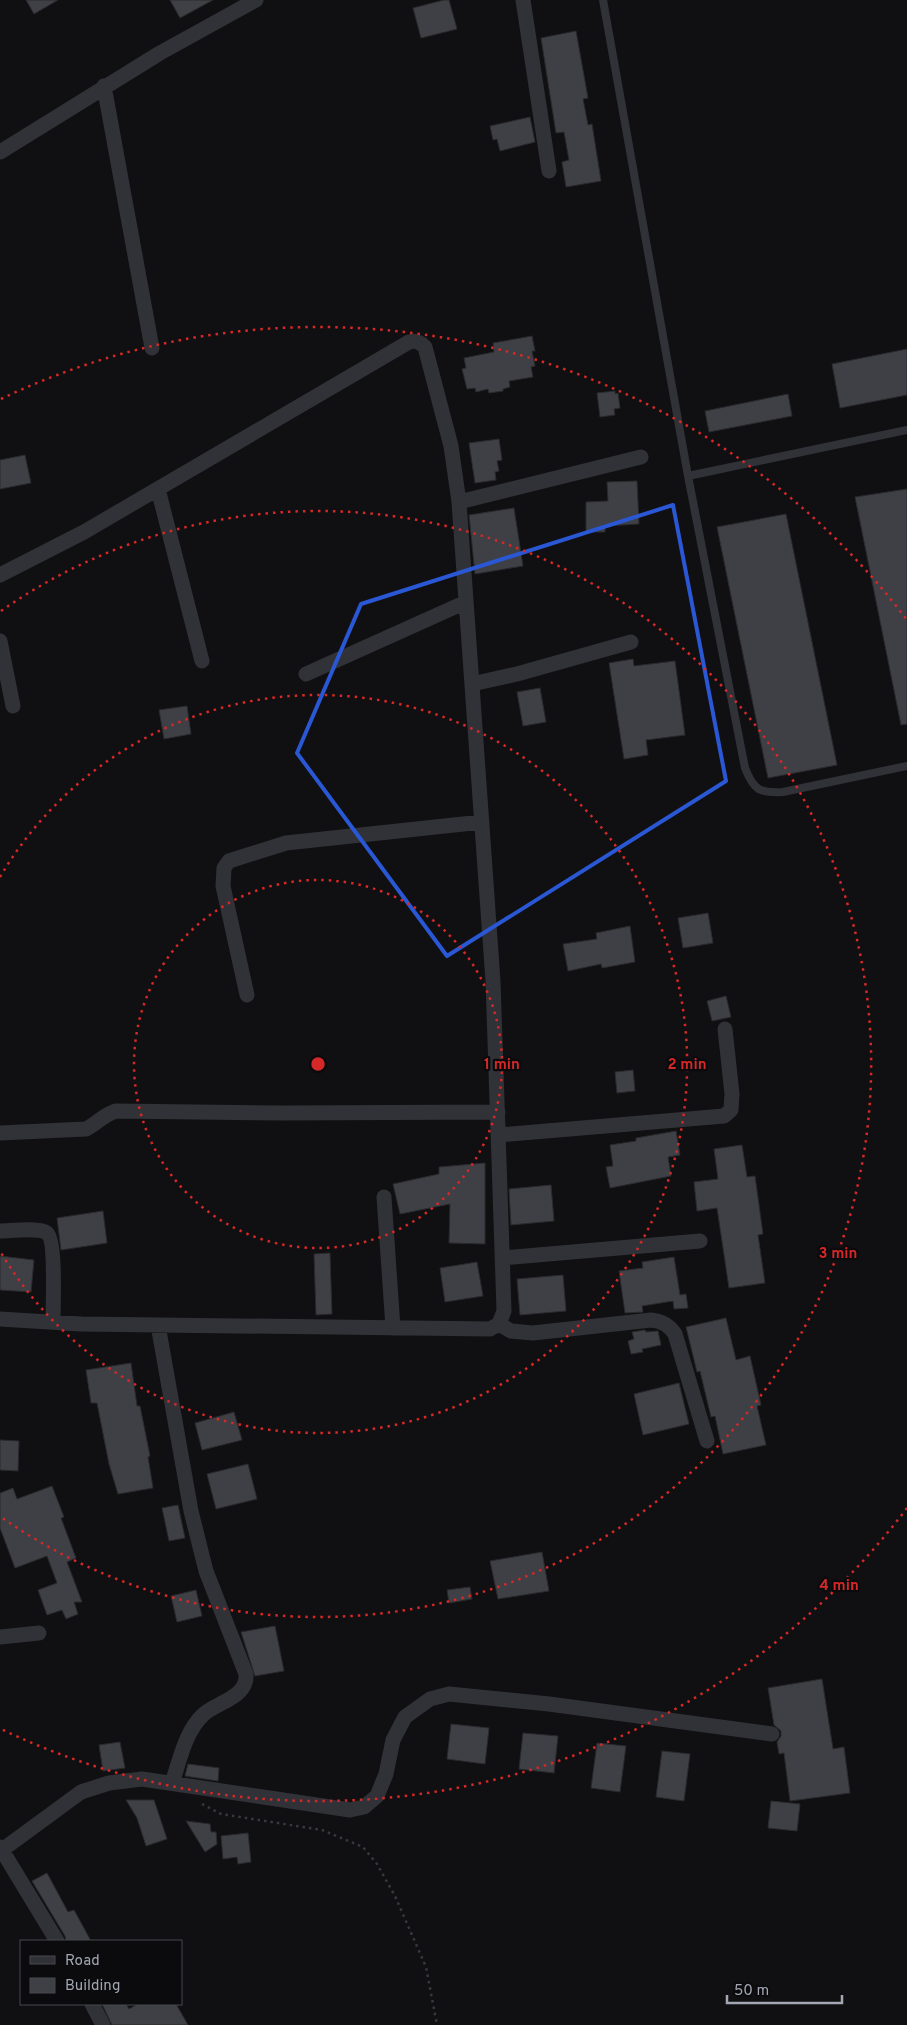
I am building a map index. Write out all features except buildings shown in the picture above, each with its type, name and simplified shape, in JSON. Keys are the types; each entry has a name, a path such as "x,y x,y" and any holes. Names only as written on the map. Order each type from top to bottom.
{"street":[{"path":"0,152 104,86 256,0"},
{"path":"523,0 549,171"},
{"path":"104,86 152,348"},
{"path":"0,575 84,532 414,341 421,343 425,347 451,446 459,502 493,981 504,1311 499,1324 490,1329 158,1325 0,1319"},
{"path":"459,502 641,457"},
{"path":"158,489 202,660"},
{"path":"306,674 466,602"},
{"path":"0,641 13,706"},
{"path":"472,684 517,674 631,642"},
{"path":"247,995 223,886 224,868 228,861 286,843 482,822"},
{"path":"498,1135 724,1116 731,1110 732,1094 725,1029"},
{"path":"0,1133 86,1129 96,1124 106,1114 116,1111 283,1113 498,1112"},
{"path":"384,1197 393,1328"},
{"path":"0,1231 39,1230 46,1232 50,1237 52,1250 53,1322"},
{"path":"502,1258 700,1241"},
{"path":"499,1324 511,1332 533,1333 659,1320 670,1327 675,1334 707,1441"},
{"path":"158,1325 191,1511 206,1572 246,1674 246,1681 239,1693 201,1716 186,1740 172,1783"},
{"path":"0,1637 39,1633"},
{"path":"56,1940 1,1849 81,1792 109,1783 142,1779 350,1810 364,1807 377,1796 386,1774 392,1740 405,1717 430,1700 449,1694 549,1704 772,1734"},
{"path":"93,2005 103,2025"}],"lane":[{"path":"603,0 688,476 745,768 751,783 764,792 783,792 907,766"},
{"path":"688,476 907,430"}],"path":[{"path":"201,1803 221,1814 322,1830 362,1848 377,1864 395,1896 426,1967 437,2025"}],"highlighted area":[{"path":"673,505 726,781 447,956 297,753 361,604"}]}
